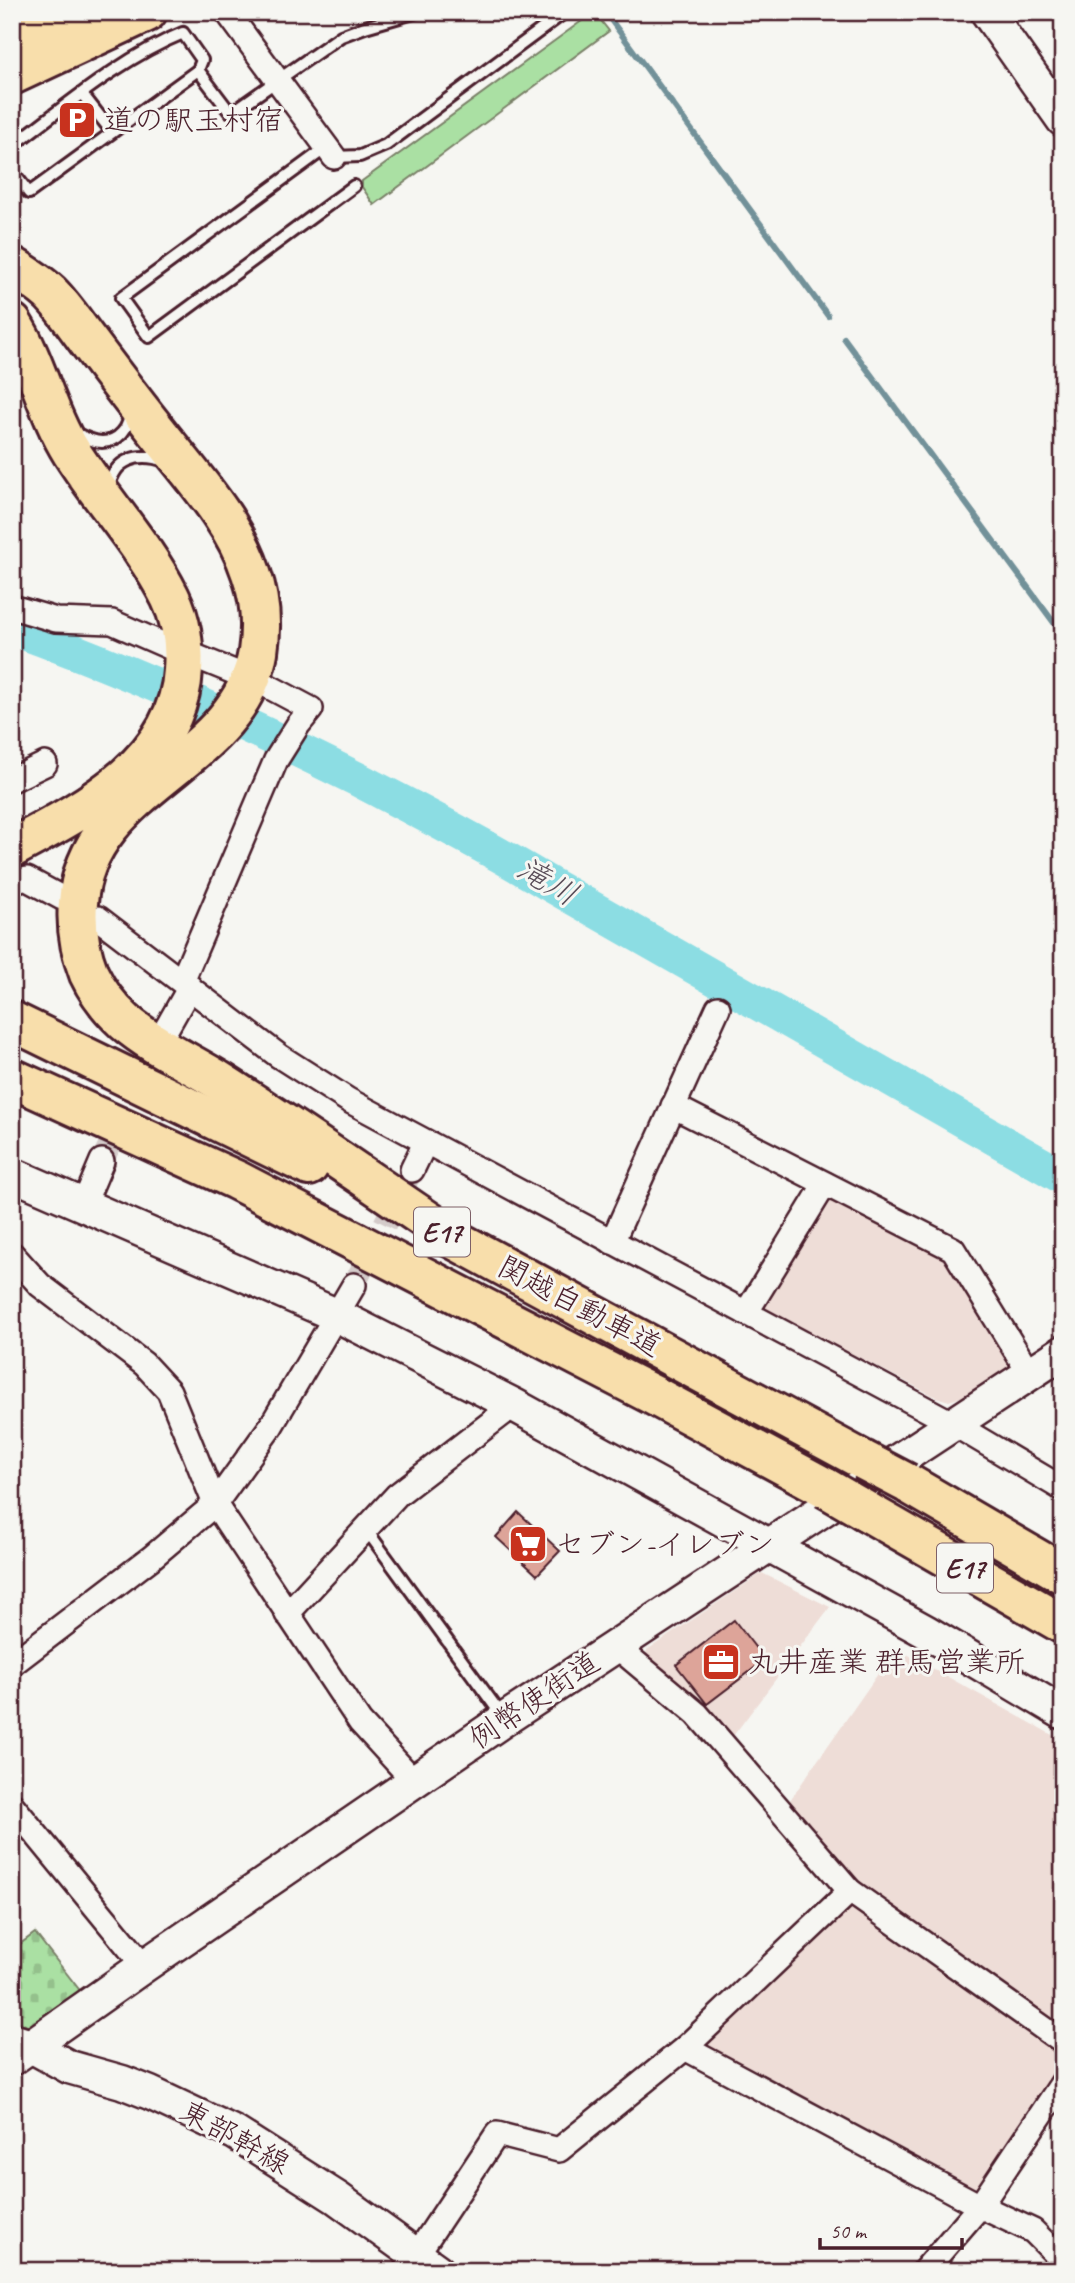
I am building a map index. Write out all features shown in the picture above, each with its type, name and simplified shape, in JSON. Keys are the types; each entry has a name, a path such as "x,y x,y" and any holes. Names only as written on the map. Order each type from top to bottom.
{"highway":[{"path":"12,39 72,12"},
{"path":"12,75 147,12"},
{"path":"12,266 50,293 186,468 241,548 252,575 258,604 261,634 250,679 233,711 201,746 124,809 104,832 88,860 79,890 77,925 90,975 124,1021 143,1035 220,1082 458,1241"},
{"path":"12,323 27,347 55,422 79,464 152,567 171,600 179,624 183,654 182,684 167,730 144,760 113,788 76,813 19,863"},
{"name":"関越自動車道","path":"12,1021 458,1241 907,1483 1063,1574"},
{"name":"関越自動車道","path":"12,1078 248,1186 641,1388 826,1488 1063,1624"}],"street":[{"path":"227,12 330,152"},
{"path":"987,12 1063,120"},
{"path":"12,607 56,620 111,622 183,654 250,679 311,709 276,760 165,1031"},
{"path":"12,780 45,764"},
{"path":"19,863 62,898"},
{"path":"97,918 279,1056 348,1100 952,1423 1063,1489"},
{"path":"612,1242 718,1008"},
{"path":"673,1106 953,1249 1030,1374"},
{"path":"412,1170 425,1143"},
{"path":"83,1206 102,1161"},
{"path":"12,1174 336,1315 514,1405 925,1631 1063,1713"},
{"path":"746,1313 825,1184"},
{"path":"12,1254 40,1285 144,1364 169,1391 215,1504 360,1722 414,1782"},
{"path":"12,1664 151,1558 215,1504 271,1426 354,1285"},
{"name":"例幣使街道","path":"18,2048 144,1966 505,1719 1063,1352"},
{"path":"287,1614 397,1495 514,1405"},
{"path":"616,1646 696,1714 850,1891 1063,2042"},
{"path":"12,1805 144,1966"},
{"path":"421,2266 497,2134 559,2150 685,2048 850,1891"},
{"name":"東部幹線","path":"18,2048 69,2067 122,2082 235,2133 337,2198 421,2266"},
{"path":"685,2048 980,2206 1033,2231 1063,2261"},
{"path":"924,2271 980,2206 1063,2082"}],"lane":[{"path":"198,70 229,111 238,108 341,36 416,12"},
{"path":"355,186 149,337 121,298 330,152 360,156 386,145 565,12"},
{"path":"12,146 162,42 183,33 202,60 198,70 29,193 12,171"},
{"path":"83,95 112,132"},
{"path":"55,422 91,441 114,439 124,431 130,419 127,394 120,383"},
{"path":"112,509 109,487 111,476 128,459 141,455 186,468"},
{"path":"365,1528 505,1719"}],"shaded area":[{"path":"832,1193 949,1254 1018,1363 968,1395 949,1401 936,1397 759,1306"},
{"path":"762,1573 830,1607 730,1740 646,1655 647,1650"},
{"path":"896,1648 1063,1741 1063,2033 857,1887 788,1803"},
{"path":"852,1906 1060,2053 1063,2071 980,2192 975,2192 705,2046 703,2038 845,1908"}],"green space":[{"path":"594,12 609,31 374,205 362,187 362,181"},
{"path":"35,1933 85,1997 34,2030 12,2018 12,1950"}],"building":[{"name":"セブン-イレブン","path":"518,1512 560,1551 537,1575 496,1537"},
{"name":"丸井産業 群馬営業所","path":"734,1620 765,1660 707,1704 676,1665"}],"waterway":[{"path":"605,12 828,316"},
{"path":"844,338 1063,635"},
{"name":"滝川","path":"12,628 101,662 231,718 406,805 500,855 1063,1177"}],"tunnel":[{"path":"102,1161 162,1037"},
{"path":"354,1285 412,1170"}],"place":[{"name":"道の駅玉村宿","path":"77,120"},
{"name":"セブン-イレブン","path":"528,1544"},
{"name":"丸井産業 群馬営業所","path":"721,1662"}]}
